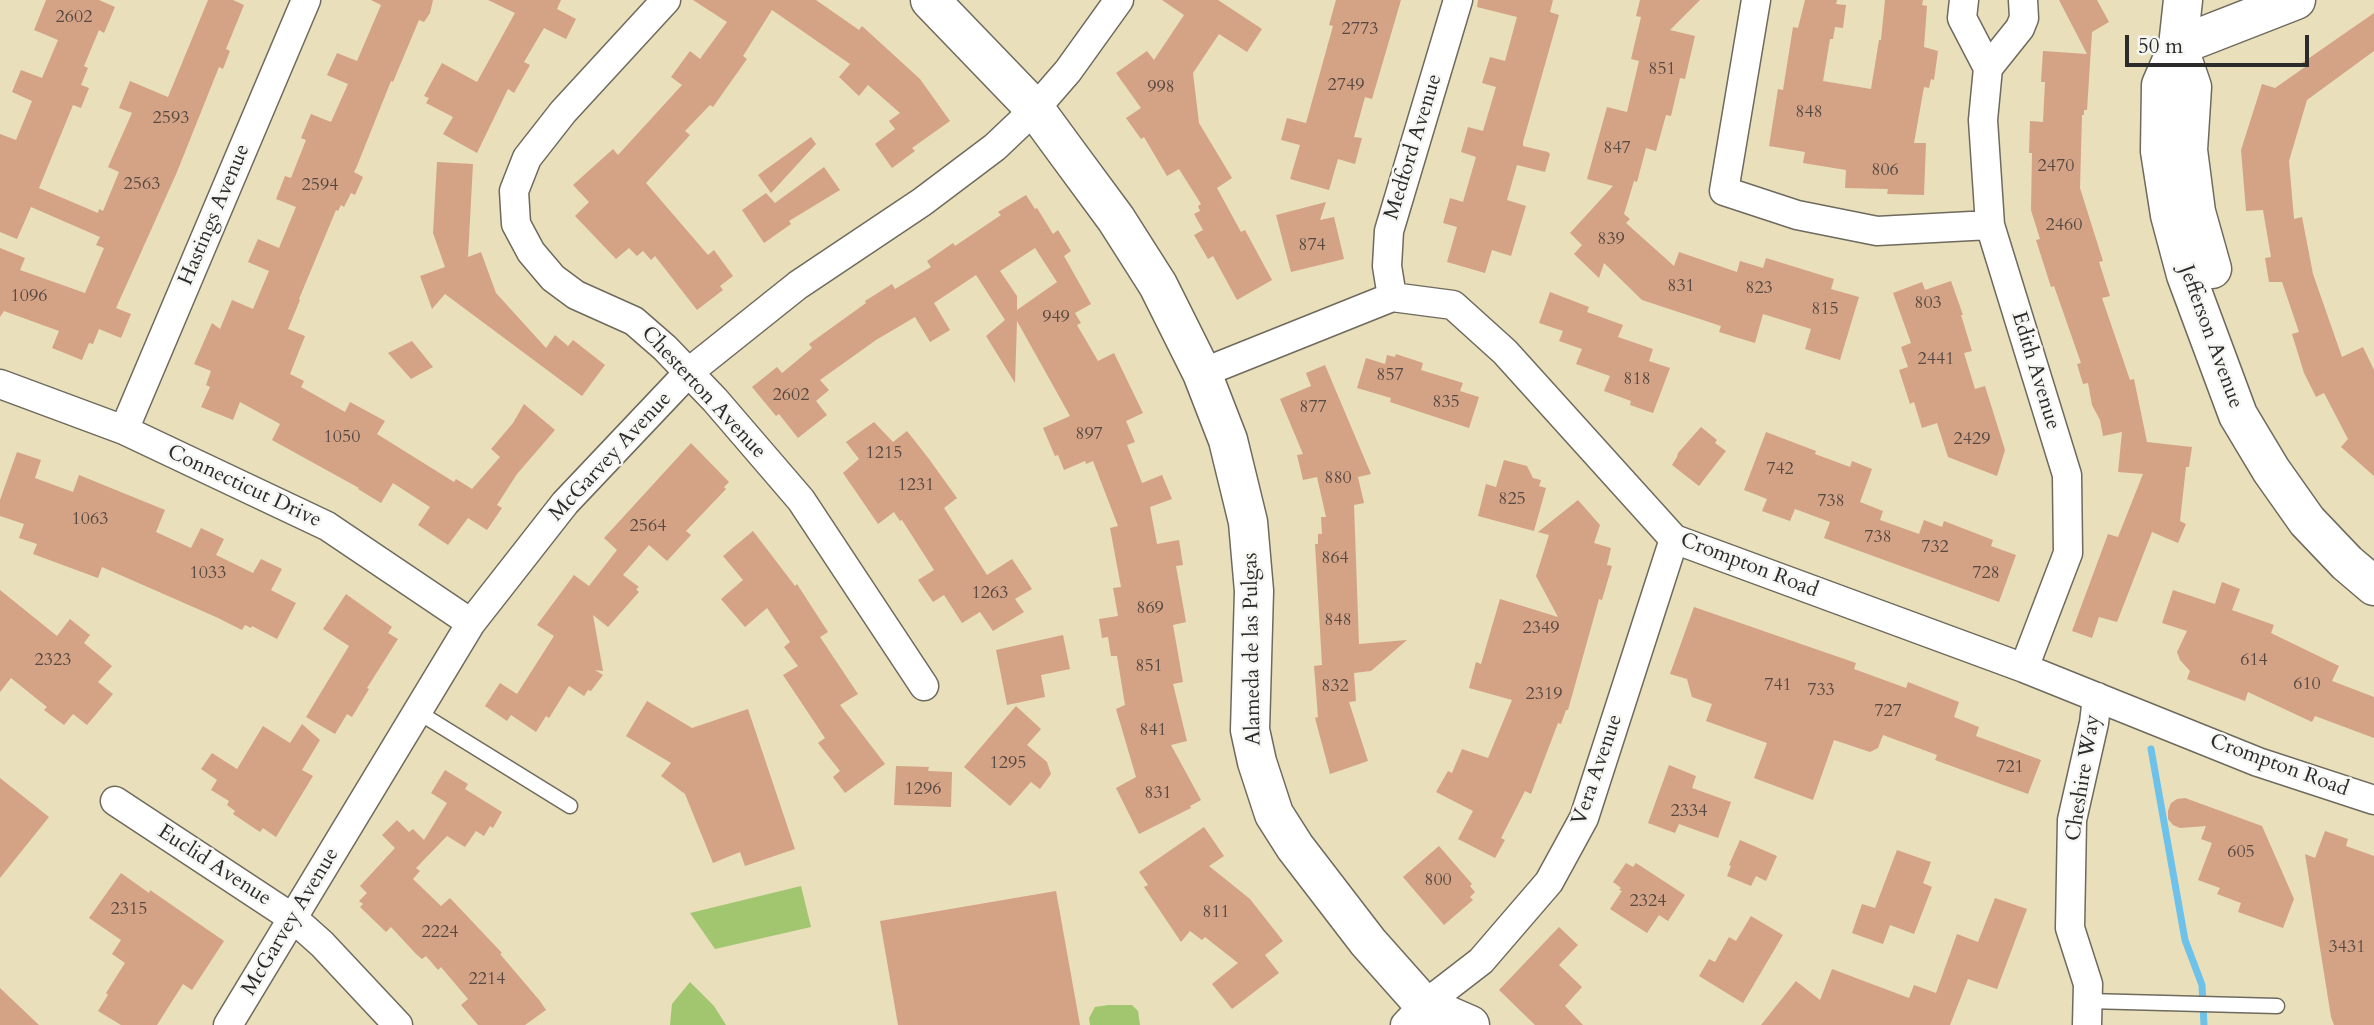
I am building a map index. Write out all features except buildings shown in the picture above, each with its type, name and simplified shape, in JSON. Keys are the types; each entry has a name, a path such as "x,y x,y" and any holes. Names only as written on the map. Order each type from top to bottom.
{"main road":[{"name":"Alameda de las Pulgas","path":"930,0 1035,109 1115,219 1158,285 1202,373 1228,440 1248,522 1254,591 1250,730 1257,762 1275,814 1310,867 1368,942 1421,1018 1470,1025"},
{"path":"2182,0 2178,46 2296,0"},
{"name":"Jefferson Avenue","path":"2178,46 2192,87 2188,150 2196,212 2246,368 2262,405 2293,460 2328,505 2374,552"},
{"name":"Jefferson Avenue","path":"2178,46 2161,85 2161,151 2169,215 2186,275 2222,375 2238,415 2271,470 2300,511 2347,563 2374,586"}],"street":[{"name":"Hastings Avenue","path":"124,430 306,0"},
{"name":"Chesterton Avenue","path":"666,0 563,112 527,158 514,191 516,224 531,252 553,278 576,295 634,321 689,372 801,500 924,686"},
{"name":"McGarvey Avenue","path":"228,1025 471,623 565,503 689,372 798,285 922,202 995,147 1035,109 1068,71 1119,0"},
{"name":"Medford Avenue","path":"1392,297 1387,266 1389,231 1458,0"},
{"path":"1756,0 1724,191 1797,215 1877,231 1990,225"},
{"path":"1964,0 1962,18 1988,68 2020,28 2024,18 2023,0"},
{"name":"Edith Avenue","path":"1988,68 1983,120 1990,225 2067,475 2068,553 2024,668"},
{"name":"Crompton Road","path":"1202,373 1392,297 1453,305 1505,352 1674,539 2024,668 2258,762 2374,800"},
{"name":"Connecticut Drive","path":"0,384 124,430 327,526 471,623"},
{"name":"Vera Avenue","path":"1421,1018 1481,961 1549,882 1584,818 1674,539"},
{"name":"Cheshire Way","path":"2087,1013 2088,984 2070,928 2072,820 2094,723 2097,697"},
{"name":"Euclid Avenue","path":"115,801 294,919 322,944 398,1025"}],"lane":[{"path":"418,712 570,806"},
{"path":"2087,1013 2181,1003 2277,1006"}],"green space":[{"path":"801,886 811,927 715,949 690,913"},
{"path":"690,982 714,1006 726,1025 670,1025 672,1004"},
{"path":"1132,1005 1138,1011 1140,1025 1090,1025 1089,1018 1095,1007"}],"waterway":[{"path":"2151,749 2185,940 2202,985 2204,1025"}]}
